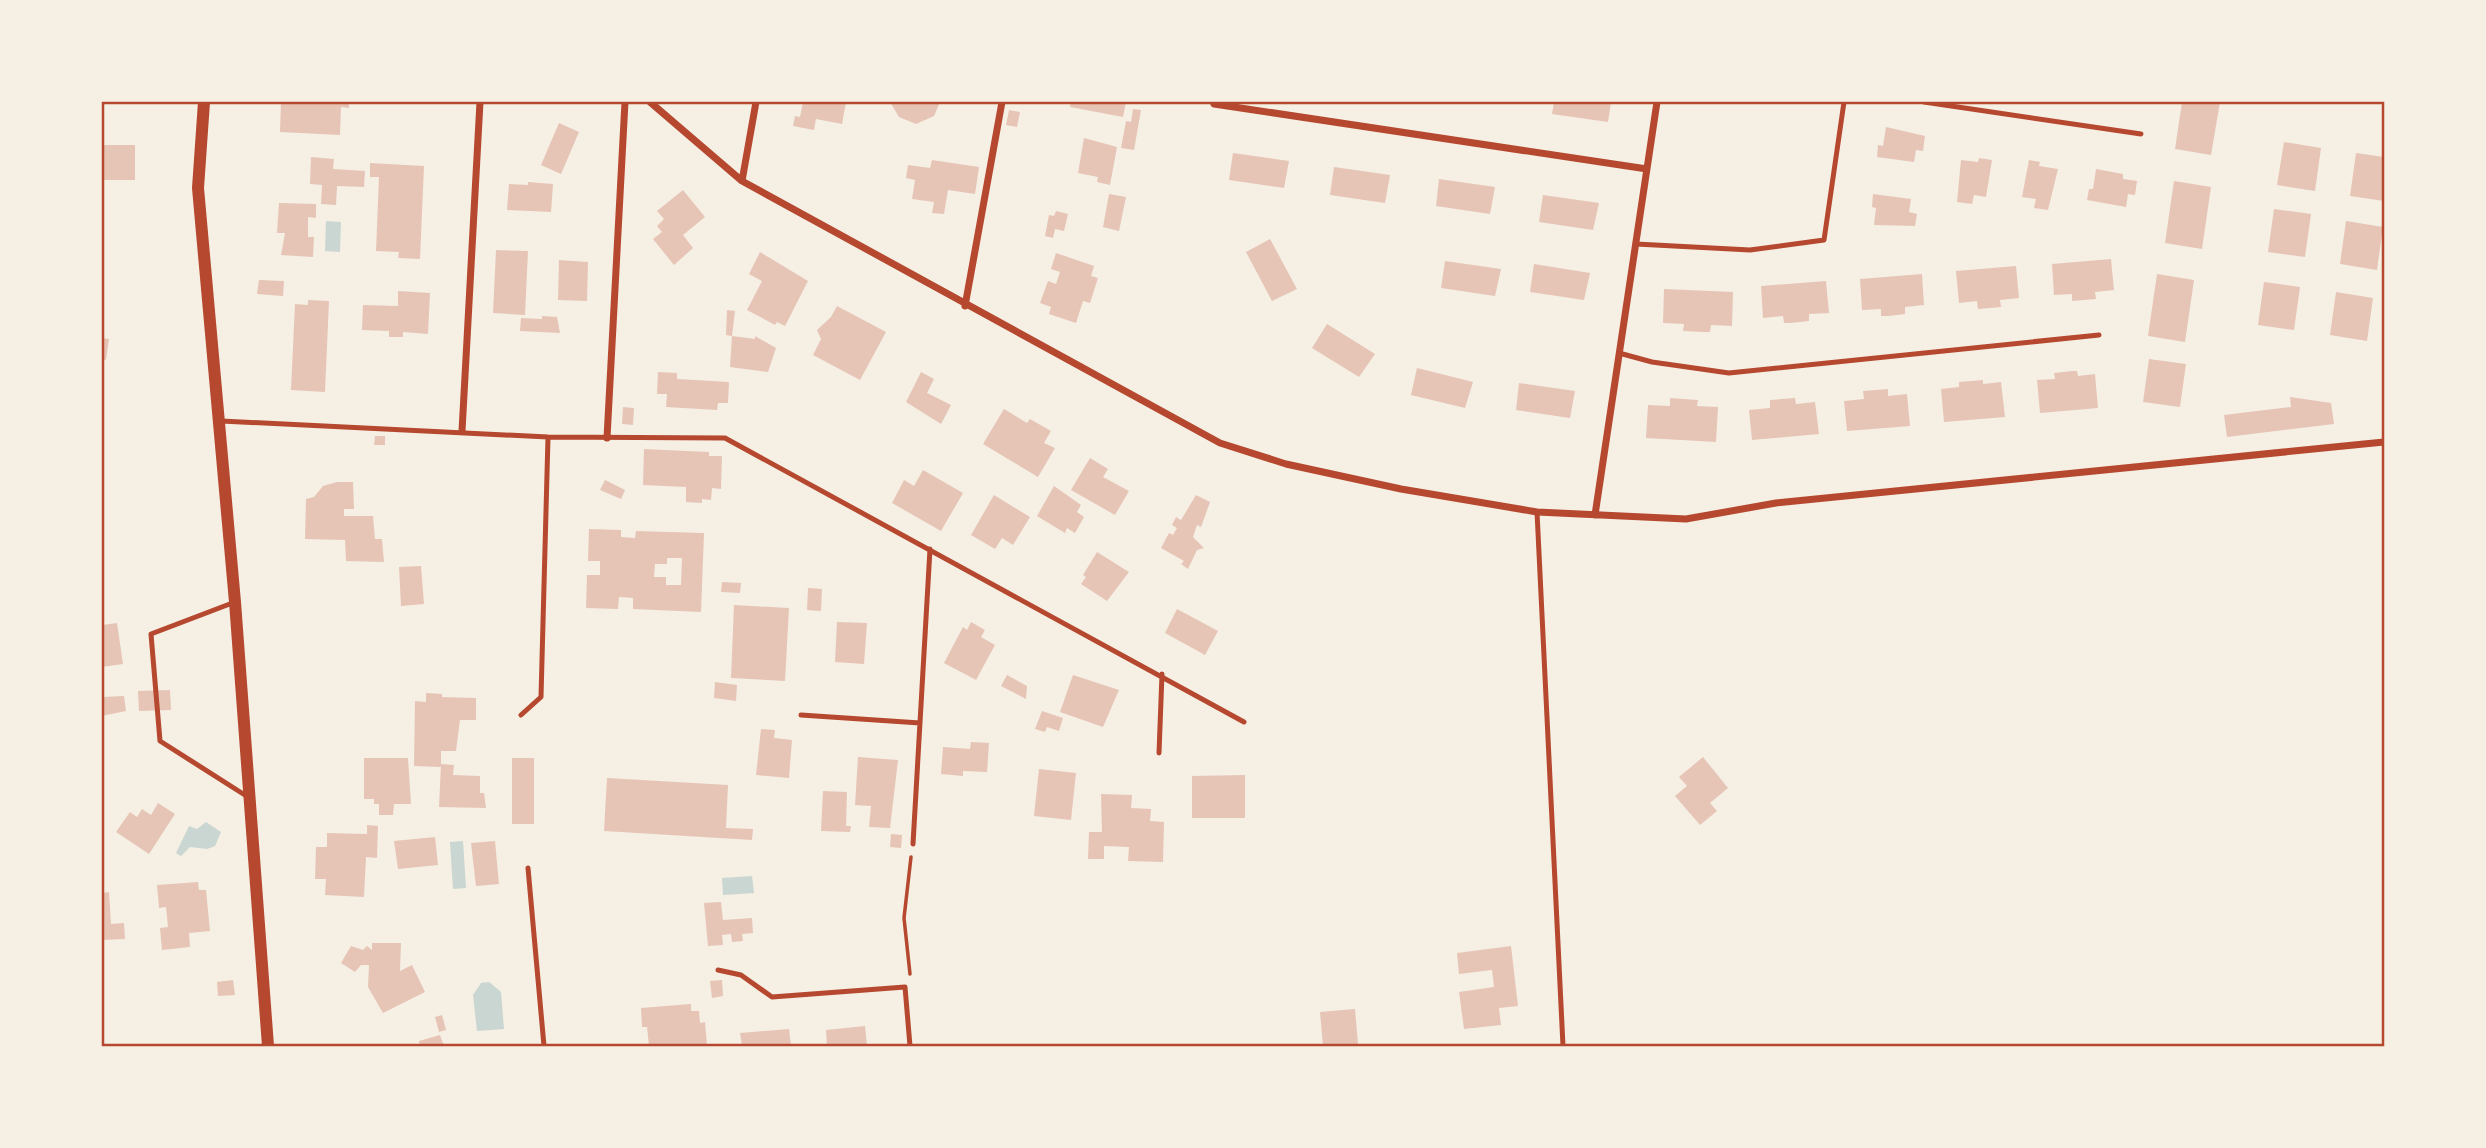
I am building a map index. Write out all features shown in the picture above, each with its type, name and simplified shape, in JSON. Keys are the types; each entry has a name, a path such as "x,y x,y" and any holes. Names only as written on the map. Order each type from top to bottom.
{"street":[{"path":"204,102 198,188 235,602 268,1046"},
{"path":"462,431 480,102"},
{"path":"607,438 625,102"},
{"path":"650,102 742,181 965,306 1220,443 1299,467 1401,489 1537,512 1686,519 1776,503 2385,442"},
{"path":"742,181 756,102"},
{"path":"965,306 1002,102"},
{"path":"1595,515 1657,102"},
{"path":"1214,104 1647,169"}],"lane":[{"path":"1636,244 1750,250 1824,240 1844,102"},
{"path":"1924,102 2141,134"},
{"path":"1619,353 1729,373 2099,335"},
{"path":"217,421 548,437 725,438 1161,674 1244,722"},
{"path":"521,715 541,697 548,437"},
{"path":"1537,512 1563,1046"},
{"path":"913,844 930,549"},
{"path":"235,602 151,634 160,741 249,797"},
{"path":"1159,753 1161,674"},
{"path":"801,715 920,723"},
{"path":"528,868 544,1046"},
{"path":"718,970 741,975 772,997 905,987 910,1046"}],"path":[{"path":"905,987 910,975 904,918 910,859"}],"shaded area":[{"path":"326,221 341,222 340,252 325,251"},
{"path":"206,822 221,832 215,846 207,849 190,847 181,856 176,853 189,826 197,829"},
{"path":"463,841 466,888 453,889 450,842"},
{"path":"752,876 754,893 723,895 722,878"},
{"path":"489,982 501,992 504,1029 477,1031 473,995 481,983"}],"building":[{"path":"281,102 349,102 349,108 341,107 340,135 280,132"},
{"path":"803,102 846,102 842,124 816,119 814,130 793,126 795,116 800,117"},
{"path":"890,102 940,102 934,116 916,124 899,117"},
{"path":"1071,102 1126,102 1123,117 1070,107"},
{"path":"1554,102 1611,102 1608,122 1552,114"},
{"path":"2182,102 2220,102 2211,155 2175,149"},
{"path":"1133,109 1141,110 1134,150 1121,148 1126,121 1131,122"},
{"path":"1009,110 1020,112 1017,127 1006,125"},
{"path":"559,123 579,132 561,174 541,165"},
{"path":"1886,127 1925,136 1923,151 1916,150 1914,162 1877,157 1878,145 1883,146"},
{"path":"1084,138 1117,147 1110,185 1097,182 1098,177 1078,173"},
{"path":"2284,142 2321,148 2315,191 2277,185"},
{"path":"102,145 135,145 135,180 102,180"},
{"path":"1233,153 1289,161 1284,188 1229,180"},
{"path":"2356,153 2384,157 2384,201 2350,196"},
{"path":"311,157 334,159 333,169 365,171 364,187 337,186 336,205 321,204 322,185 310,184"},
{"path":"1979,158 1992,160 1986,197 1974,195 1972,204 1957,202 1961,160 1978,162"},
{"path":"932,160 979,167 975,194 948,190 944,214 932,213 934,202 912,199 915,180 906,178 908,165 930,168"},
{"path":"2029,160 2040,162 2039,166 2058,169 2048,210 2034,208 2036,199 2022,197"},
{"path":"370,163 424,166 420,259 398,258 399,252 376,251 379,177 370,177"},
{"path":"1334,167 1390,175 1385,203 1330,195"},
{"path":"2096,169 2123,174 2123,179 2137,181 2135,195 2128,194 2126,207 2087,200 2089,189 2093,189"},
{"path":"1439,179 1495,187 1490,214 1436,206"},
{"path":"2174,181 2211,187 2202,249 2165,243"},
{"path":"528,182 553,184 551,212 507,210 509,184 528,185"},
{"path":"683,190 705,217 683,235 693,248 674,265 653,239 662,232 657,226 664,219 657,211"},
{"path":"1109,194 1126,197 1119,231 1103,227"},
{"path":"1873,194 1911,199 1909,212 1917,214 1915,226 1874,225 1876,208 1872,207"},
{"path":"1543,195 1599,203 1593,230 1539,222"},
{"path":"279,203 316,204 316,218 308,217 308,237 314,237 313,257 281,255 285,233 277,233"},
{"path":"2274,209 2311,214 2305,257 2268,252"},
{"path":"1056,211 1068,214 1064,231 1055,229 1053,238 1045,236 1049,215 1054,216"},
{"path":"2346,221 2383,227 2377,270 2340,264"},
{"path":"1270,239 1297,289 1272,301 1246,252"},
{"path":"496,250 528,251 525,315 493,313"},
{"path":"760,252 808,281 785,326 777,322 775,325 747,310 762,281 749,274"},
{"path":"1056,253 1094,266 1091,276 1098,278 1090,303 1083,301 1076,323 1049,314 1051,307 1040,303 1048,281 1056,284 1060,272 1051,269"},
{"path":"2111,259 2114,290 2095,292 2096,299 2072,301 2072,294 2054,295 2052,264"},
{"path":"559,260 588,262 587,301 558,300"},
{"path":"1445,261 1501,269 1495,296 1441,288"},
{"path":"1534,264 1590,273 1584,300 1530,292"},
{"path":"2016,266 2019,298 2000,300 2001,307 1978,309 1977,301 1959,303 1956,271"},
{"path":"1922,274 1924,305 1905,307 1905,314 1888,316 1881,316 1881,309 1862,310 1860,279"},
{"path":"2157,274 2194,280 2185,342 2148,336"},
{"path":"259,280 284,281 283,296 257,294"},
{"path":"1826,281 1829,313 1809,314 1809,321 1790,323 1784,323 1783,316 1763,318 1761,286"},
{"path":"2264,282 2300,287 2294,330 2258,325"},
{"path":"1664,289 1733,292 1732,326 1711,325 1710,332 1704,332 1683,331 1684,324 1663,323"},
{"path":"398,291 430,293 428,334 403,332 403,337 389,337 389,331 362,330 363,305 398,306"},
{"path":"2336,292 2373,298 2367,341 2330,335"},
{"path":"308,300 329,301 325,392 291,390 295,304 308,305"},
{"path":"837,306 886,332 860,380 813,355 821,339 817,330 831,317"},
{"path":"727,310 735,311 732,336 726,335"},
{"path":"542,316 557,317 560,333 520,331 521,318 542,319"},
{"path":"1327,324 1375,354 1359,377 1312,348"},
{"path":"732,336 755,339 755,336 776,348 768,372 730,367"},
{"path":"102,338 109,339 106,360 102,359"},
{"path":"2149,359 2186,364 2180,407 2143,402"},
{"path":"1417,368 1473,382 1465,408 1411,395"},
{"path":"2077,371 2078,376 2095,374 2098,408 2040,413 2037,380 2055,379 2054,373"},
{"path":"658,372 677,373 677,379 729,382 728,403 718,403 717,410 666,407 667,394 657,394"},
{"path":"921,372 934,379 927,393 951,405 941,424 906,402"},
{"path":"1983,380 1983,384 2001,382 2005,417 1944,422 1941,389 1959,387 1959,382"},
{"path":"1519,383 1575,391 1570,418 1516,410"},
{"path":"1888,389 1888,396 1907,394 1910,426 1847,431 1844,401 1864,399 1863,391"},
{"path":"2290,397 2331,403 2334,424 2227,437 2224,415 2291,407"},
{"path":"1670,398 1698,400 1697,406 1718,407 1716,442 1646,438 1648,405 1670,406"},
{"path":"1795,398 1796,404 1815,402 1819,434 1752,440 1749,410 1770,408 1770,400"},
{"path":"623,407 634,408 633,425 622,424"},
{"path":"1004,409 1027,423 1030,419 1051,431 1044,443 1055,448 1038,477 983,444"},
{"path":"375,436 385,436 385,445 374,445"},
{"path":"644,449 709,452 709,456 722,456 721,489 712,488 711,500 702,499 702,503 686,502 686,487 643,485"},
{"path":"1090,458 1108,469 1103,477 1129,491 1115,515 1071,490"},
{"path":"923,470 963,493 941,531 892,503 904,480 914,486"},
{"path":"605,480 625,490 621,499 600,490"},
{"path":"337,482 353,482 354,509 344,509 344,516 373,516 375,539 382,539 384,562 346,561 345,540 305,539 306,499 314,497 323,486"},
{"path":"1054,486 1081,505 1077,512 1084,517 1075,533 1067,528 1065,533 1037,516"},
{"path":"994,495 1030,517 1013,545 1002,538 995,549 971,535"},
{"path":"1196,495 1210,502 1201,527 1197,525 1193,537 1204,548 1197,550 1188,569 1181,564 1184,561 1161,548 1169,533 1173,535 1177,528 1172,525 1176,517 1181,520"},
{"path":"589,529 621,530 621,537 635,538 636,531 704,533 701,612 633,609 633,598 619,597 618,609 586,608 587,575 600,575 600,561 588,561","holes":["667,558 682,558 681,585 666,585 666,577 654,577 655,564 667,564"]},
{"path":"1097,552 1129,572 1107,601 1081,584 1086,577 1083,575"},
{"path":"421,566 424,604 401,606 399,567"},
{"path":"722,582 741,583 740,593 721,592"},
{"path":"808,588 822,589 821,611 807,610"},
{"path":"734,605 789,608 785,681 731,678"},
{"path":"1177,609 1218,631 1205,655 1165,633"},
{"path":"837,622 867,623 864,664 835,662"},
{"path":"971,622 985,630 981,637 995,645 976,680 944,663 963,627 967,630"},
{"path":"117,623 123,664 102,667 102,625"},
{"path":"1007,675 1027,686 1026,699 1001,686"},
{"path":"1073,675 1119,690 1103,727 1060,712"},
{"path":"715,682 737,685 736,701 714,698"},
{"path":"170,690 171,710 139,711 138,691"},
{"path":"426,693 442,694 442,697 476,698 476,720 460,720 456,751 441,751 441,767 414,766 415,701 426,702"},
{"path":"124,696 126,711 102,716 102,697"},
{"path":"1042,711 1063,718 1059,731 1047,727 1045,732 1035,729"},
{"path":"761,729 775,730 774,738 792,740 789,778 756,775"},
{"path":"971,742 989,743 987,772 963,771 963,776 941,774 943,747 970,749"},
{"path":"858,757 898,760 890,828 869,827 871,806 855,805"},
{"path":"1703,757 1728,788 1710,803 1717,811 1700,825 1675,796 1687,786 1679,777"},
{"path":"364,758 408,758 411,804 394,804 393,815 379,815 379,804 374,804 374,799 364,799"},
{"path":"512,758 534,758 534,824 512,824"},
{"path":"441,764 454,765 453,775 480,776 480,793 484,793 486,808 439,807"},
{"path":"1039,769 1076,773 1071,820 1034,816"},
{"path":"1245,775 1245,818 1192,818 1192,776"},
{"path":"607,778 728,785 726,828 753,829 752,840 604,831"},
{"path":"823,791 847,792 846,826 851,826 850,832 821,831"},
{"path":"1101,794 1132,795 1131,808 1151,809 1150,821 1164,822 1163,862 1128,861 1129,847 1104,846 1104,859 1088,859 1089,832 1102,832"},
{"path":"158,803 175,814 149,854 116,832 130,812 137,817 142,809 151,815"},
{"path":"367,825 378,826 377,858 366,857 364,897 325,895 326,879 315,879 316,847 327,847 327,833 367,834"},
{"path":"891,834 902,835 901,848 890,847"},
{"path":"435,837 438,865 398,869 394,841"},
{"path":"495,841 499,884 476,886 471,843"},
{"path":"198,882 199,890 206,890 210,931 189,933 190,947 162,950 160,928 168,927 166,907 159,908 157,885"},
{"path":"109,892 111,924 124,923 125,939 102,940 102,893"},
{"path":"721,902 723,920 752,918 753,933 742,934 743,941 732,942 731,934 722,935 723,945 708,946 704,903"},
{"path":"372,943 401,943 400,971 412,965 425,992 383,1013 368,987 369,965 361,965 355,972 341,963 351,946 363,950 367,946 372,950"},
{"path":"1511,946 1518,1006 1499,1008 1501,1025 1464,1029 1459,992 1494,987 1492,970 1459,974 1457,953"},
{"path":"233,980 235,995 218,996 217,982"},
{"path":"722,980 723,996 712,998 710,981"},
{"path":"691,1004 691,1011 699,1011 700,1023 705,1022 707,1046 649,1046 647,1027 642,1027 641,1008"},
{"path":"1355,1009 1358,1044 1323,1046 1320,1012"},
{"path":"442,1015 446,1030 439,1032 435,1017"},
{"path":"865,1026 867,1046 827,1046 826,1030"},
{"path":"789,1029 791,1046 742,1046 740,1033"},
{"path":"440,1035 444,1046 420,1046 419,1041"}]}
